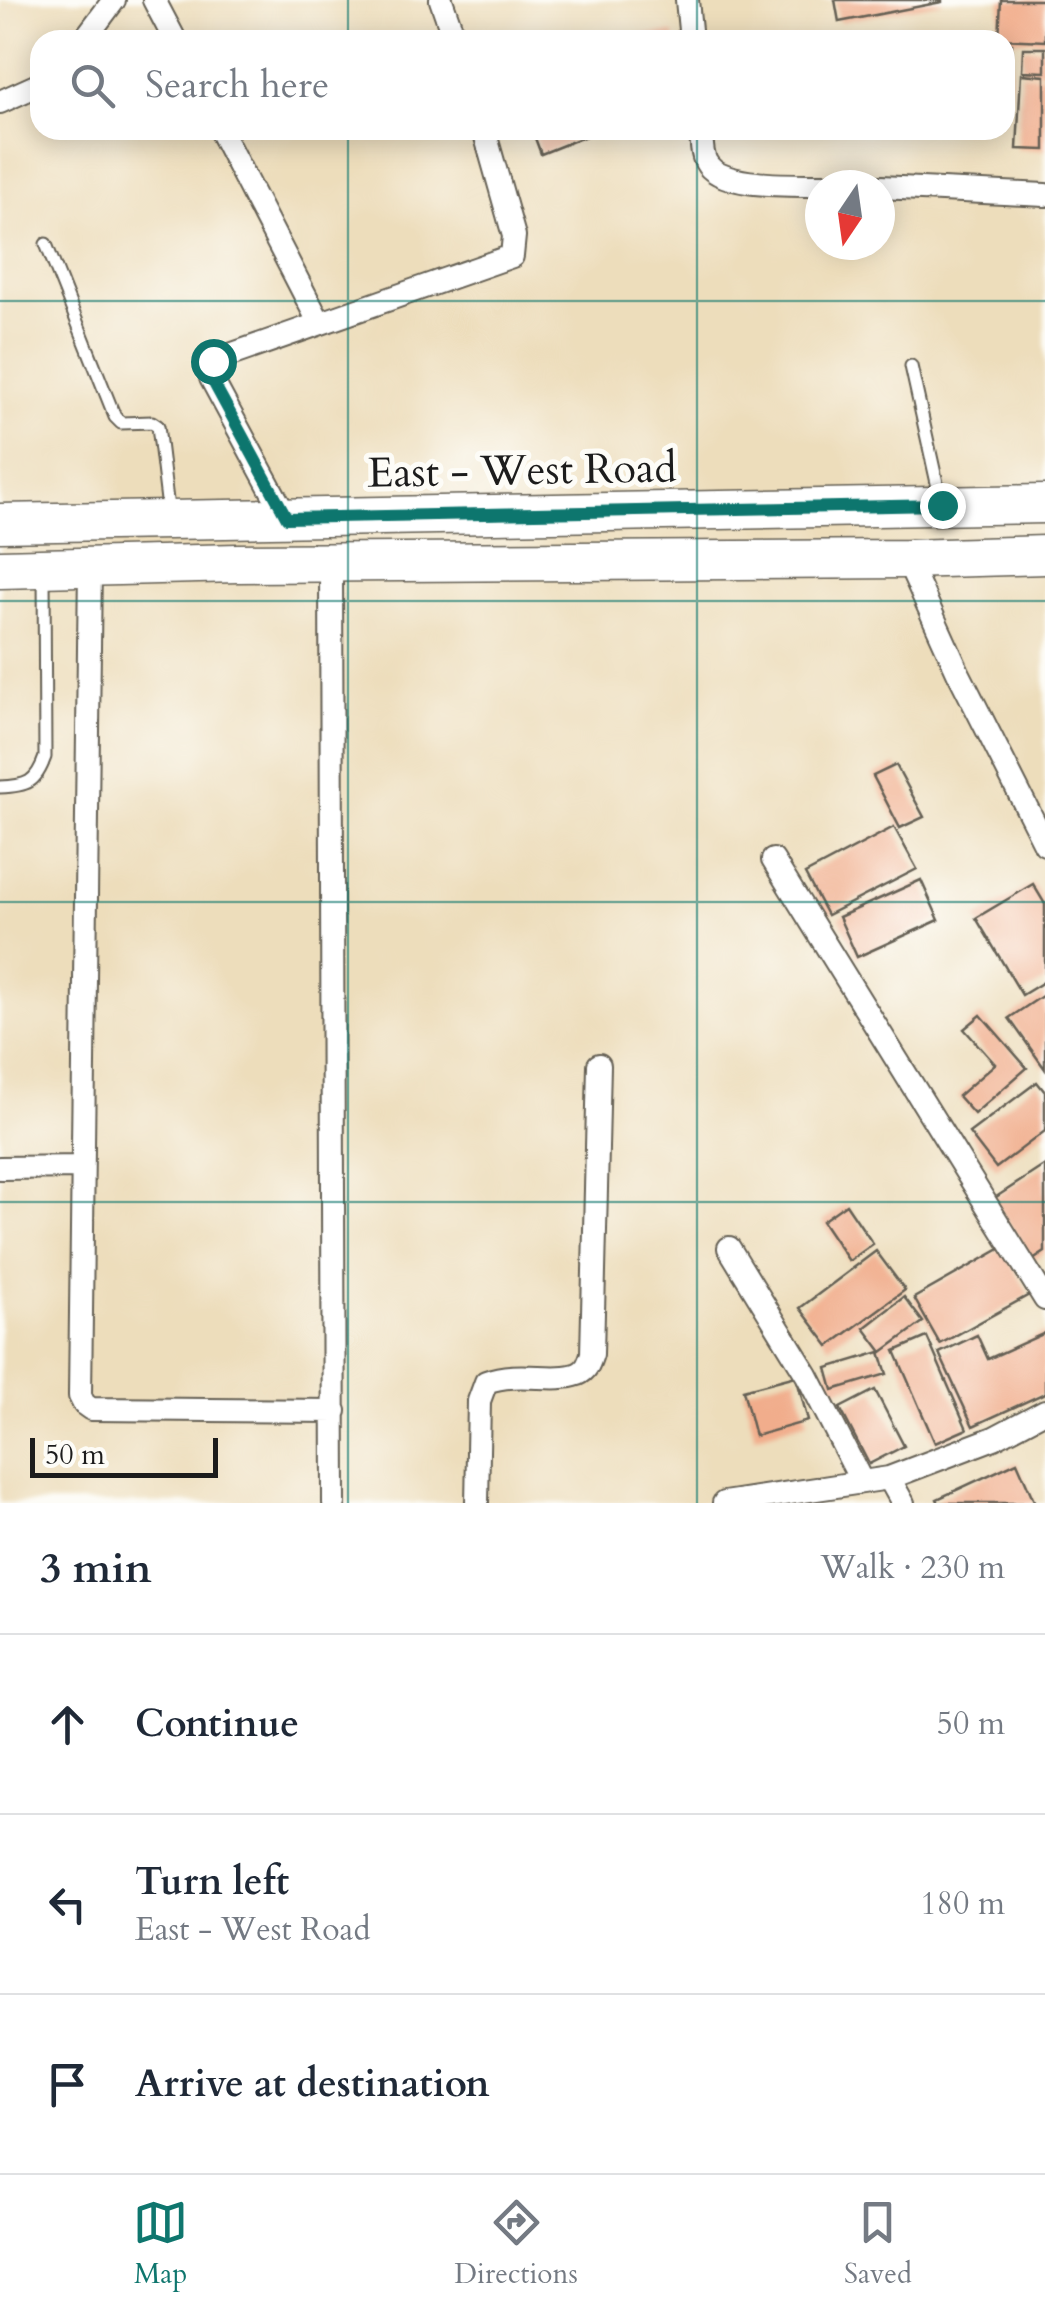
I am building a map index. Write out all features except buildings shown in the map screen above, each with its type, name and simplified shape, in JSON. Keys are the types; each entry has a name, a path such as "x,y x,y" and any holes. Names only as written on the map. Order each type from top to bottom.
{"main road":[{"name":"East - West Road","path":"0,523 1045,504"},
{"path":"0,570 1045,555"}],"street":[{"path":"92,30 114,0"},
{"path":"154,0 169,30"},
{"path":"442,0 452,30"},
{"path":"687,0 690,30"},
{"path":"0,102 30,88"},
{"path":"225,140 318,322"},
{"path":"287,518 211,378 210,367 219,356 512,256 514,236 487,140"},
{"path":"701,140 704,159 713,172 728,180 805,184"},
{"path":"895,188 1045,195"},
{"path":"906,559 1045,844"},
{"path":"332,563 335,1503"},
{"path":"90,566 80,1396 91,1408 335,1411"},
{"path":"772,860 1045,1299"},
{"path":"477,1503 479,1401 486,1382 506,1375 576,1375 587,1368 592,1354 599,1065"},
{"path":"0,1168 82,1167"},
{"path":"729,1248 807,1376 862,1482"},
{"path":"724,1503 889,1478 994,1438 1045,1412"},
{"path":"889,1478 903,1503"}],"lane":[{"path":"46,244 116,418 121,424 152,422 158,426 169,521"},
{"path":"912,366 942,505"},
{"path":"0,787 26,786 38,776 45,757 44,567"}],"route":[{"path":"213,361 211,378 287,518 942,505"}]}
